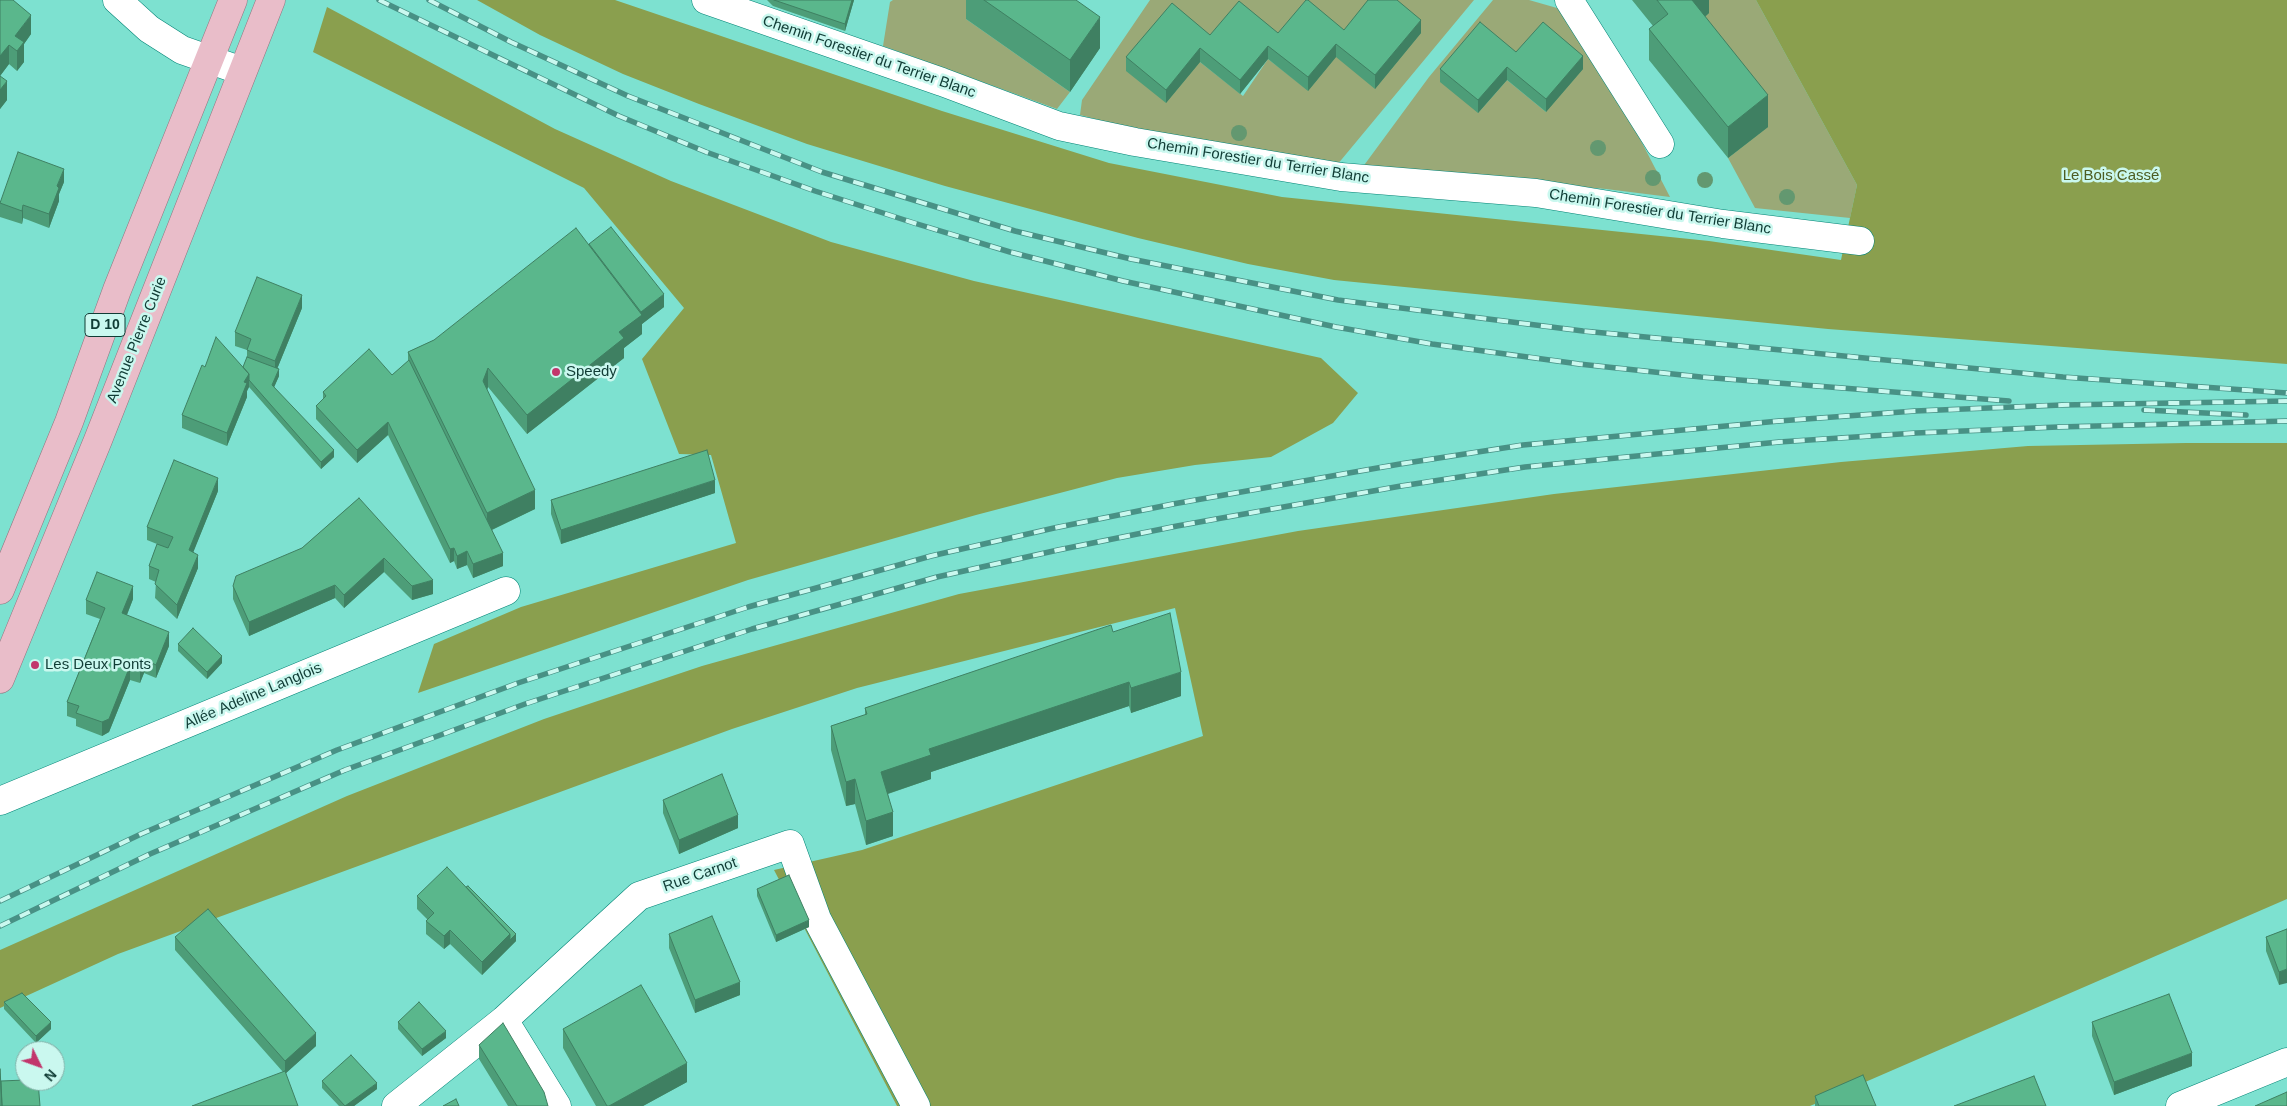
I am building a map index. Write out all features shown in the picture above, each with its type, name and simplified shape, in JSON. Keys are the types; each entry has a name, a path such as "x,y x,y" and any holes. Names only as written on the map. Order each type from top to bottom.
{"main road":[{"name":"D 10","path":"0,590 69,422 117,290 211,60 232,3"},
{"name":"Avenue Pierre Curie","path":"0,679 101,431 266,11"}],"street":[{"path":"116,0 149,29 182,50 242,70"},
{"name":"Chemin Forestier du Terrier Blanc","path":"706,0 942,82 1059,126 1236,161 1341,177 1536,193 1723,224 1860,241"},
{"path":"1569,0 1660,144"},
{"name":"Allée Adeline Langlois","path":"0,801 506,591"},
{"name":"Rue Carnot","path":"396,1106 504,1020 639,896 790,844 817,919 916,1106"},
{"path":"504,1020 556,1106"},
{"path":"2180,1106 2287,1062"}],"green space":[{"name":"Le Bois Cassé","path":"477,0 615,0 942,111 1109,163 1282,197 1709,241 1841,260 1857,185 1756,0 2287,0 2287,364 1828,329 1334,280 1248,264 1138,238 945,186 807,144 623,74 540,35"},
{"path":"893,0 979,0 966,19 1070,92 1057,109 883,46 890,2"},
{"path":"1150,0 1380,0 1474,0 1337,165 1191,144 1080,115 1082,100","holes":["1380,0 1308,90 1268,59 1243,96 1200,62 1239,15 1278,46 1344,43"]},
{"path":"1493,0 1529,0 1557,8 1579,28 1608,77 1670,197 1606,189 1362,168 1429,77","holes":["1543,35 1546,112 1507,80 1478,113"]},
{"path":"1699,0 1756,0 1857,185 1850,218 1755,208 1728,158 1767,127 1690,29"},
{"path":"327,7 555,129 671,181 831,242 974,281 1321,358 1358,393 1333,423 1271,457 1195,465 1117,478 976,515 748,580 418,693 434,644 521,607 736,543 711,455 679,454 642,359 684,308 584,188 313,52"},
{"path":"2287,443 2287,899 1810,1106 897,1106 774,870 862,850 1203,736 1175,608 857,688 732,729 118,954 0,1008 0,950 347,796 544,719 702,666 959,594 1298,531 1554,494 1841,462 2028,446"}],"building":[{"path":"0,0 13,0 31,15 15,36 24,42 17,51 9,45 0,56"},
{"path":"774,0 852,0 845,24"},
{"path":"984,0 1076,0 1100,17 1070,60"},
{"path":"1306,0 1344,30 1368,0 1397,0 1421,20 1375,75 1336,44 1308,77 1268,46 1240,80 1200,48 1166,90 1126,57 1172,3 1210,35 1239,1 1278,33"},
{"path":"1657,0 1692,0 1768,95 1728,127 1649,29 1668,14"},
{"path":"1480,22 1516,52 1543,22 1583,56 1546,99 1507,67 1478,100 1440,69"},
{"path":"0,76 7,81 0,90"},
{"path":"18,152 64,169 49,214 23,205 22,211 0,203"},
{"path":"611,227 664,294 641,312 589,244"},
{"path":"576,228 642,315 619,332 624,338 527,415 488,368 483,381 535,490 487,513 408,352 434,340"},
{"path":"257,277 302,295 275,361 247,350 251,339 235,332"},
{"path":"216,337 249,374 244,382 247,383 227,433 182,415 202,365 205,367"},
{"path":"369,349 392,375 409,360 503,553 473,564 467,551 457,556 454,548 450,549 388,422 357,450 316,406 326,396 323,392"},
{"path":"247,357 279,369 272,385 334,450 321,462 249,380 249,374 243,367"},
{"path":"707,450 715,480 561,530 551,500"},
{"path":"174,460 218,478 189,550 198,555 177,605 155,584 159,570 149,566 157,544 168,548 173,537 147,527"},
{"path":"359,498 433,580 412,586 384,558 344,595 335,585 249,622 233,586 236,576 302,548"},
{"path":"97,572 133,586 122,613 169,632 156,665 144,659 140,670 130,666 109,719 102,722 76,713 79,706 67,702 105,608 86,600"},
{"path":"1170,613 1181,672 1131,688 1129,682 929,749 931,755 881,772 893,812 866,821 855,779 846,782 831,726 867,714 865,708 1111,625 1113,632"},
{"path":"193,628 222,656 207,672 178,644"},
{"path":"722,774 738,815 679,840 663,800"},
{"path":"447,867 510,934 482,962 450,930 444,936 426,921 434,913 417,896"},
{"path":"789,875 809,920 776,935 757,889"},
{"path":"468,886 516,934 510,940 510,934 466,887"},
{"path":"208,909 316,1033 285,1061 175,937"},
{"path":"712,916 740,982 695,1000 669,934"},
{"path":"2287,929 2287,969 2279,972 2266,937"},
{"path":"641,985 687,1063 607,1106 563,1029"},
{"path":"22,993 51,1022 36,1036 4,1002"},
{"path":"2169,994 2192,1053 2114,1082 2092,1022"},
{"path":"419,1002 446,1031 422,1049 398,1022"},
{"path":"503,1023 544,1092 548,1106 517,1106 479,1045"},
{"path":"351,1055 377,1083 345,1106 322,1081"},
{"path":"0,1069 2,1106 0,1106"},
{"path":"285,1071 298,1106 192,1106"},
{"path":"1863,1075 1876,1106 1819,1106 1815,1096"},
{"path":"2034,1076 2046,1106 1954,1106"},
{"path":"15,1080 15,1091 39,1091 40,1106 2,1106 1,1081"},
{"path":"2287,1092 2287,1106 2255,1106"},
{"path":"456,1099 459,1106 443,1106"}],"railway":[{"path":"379,0 619,116 706,152 815,191 914,223 1010,252 1123,281 1336,327 1432,344 1579,364 1701,377 2009,401"},
{"path":"429,0 511,42 628,96 822,172 1015,231 1131,259 1338,300 1583,331 2063,377 2287,393"},
{"path":"0,901 141,834 337,750 518,683 748,607 931,556 1054,528 1173,504 1400,464 1523,445 1779,421 1915,411 2062,405 2287,401"},
{"path":"2144,410 2246,415"},
{"path":"0,926 150,854 345,770 525,704 752,629 937,577 1058,550 1177,526 1401,486 1525,467 1779,442 1916,433 2287,421"}],"place":[{"name":"Speedy","path":"556,372"},
{"name":"Les Deux Ponts","path":"35,665"}]}
